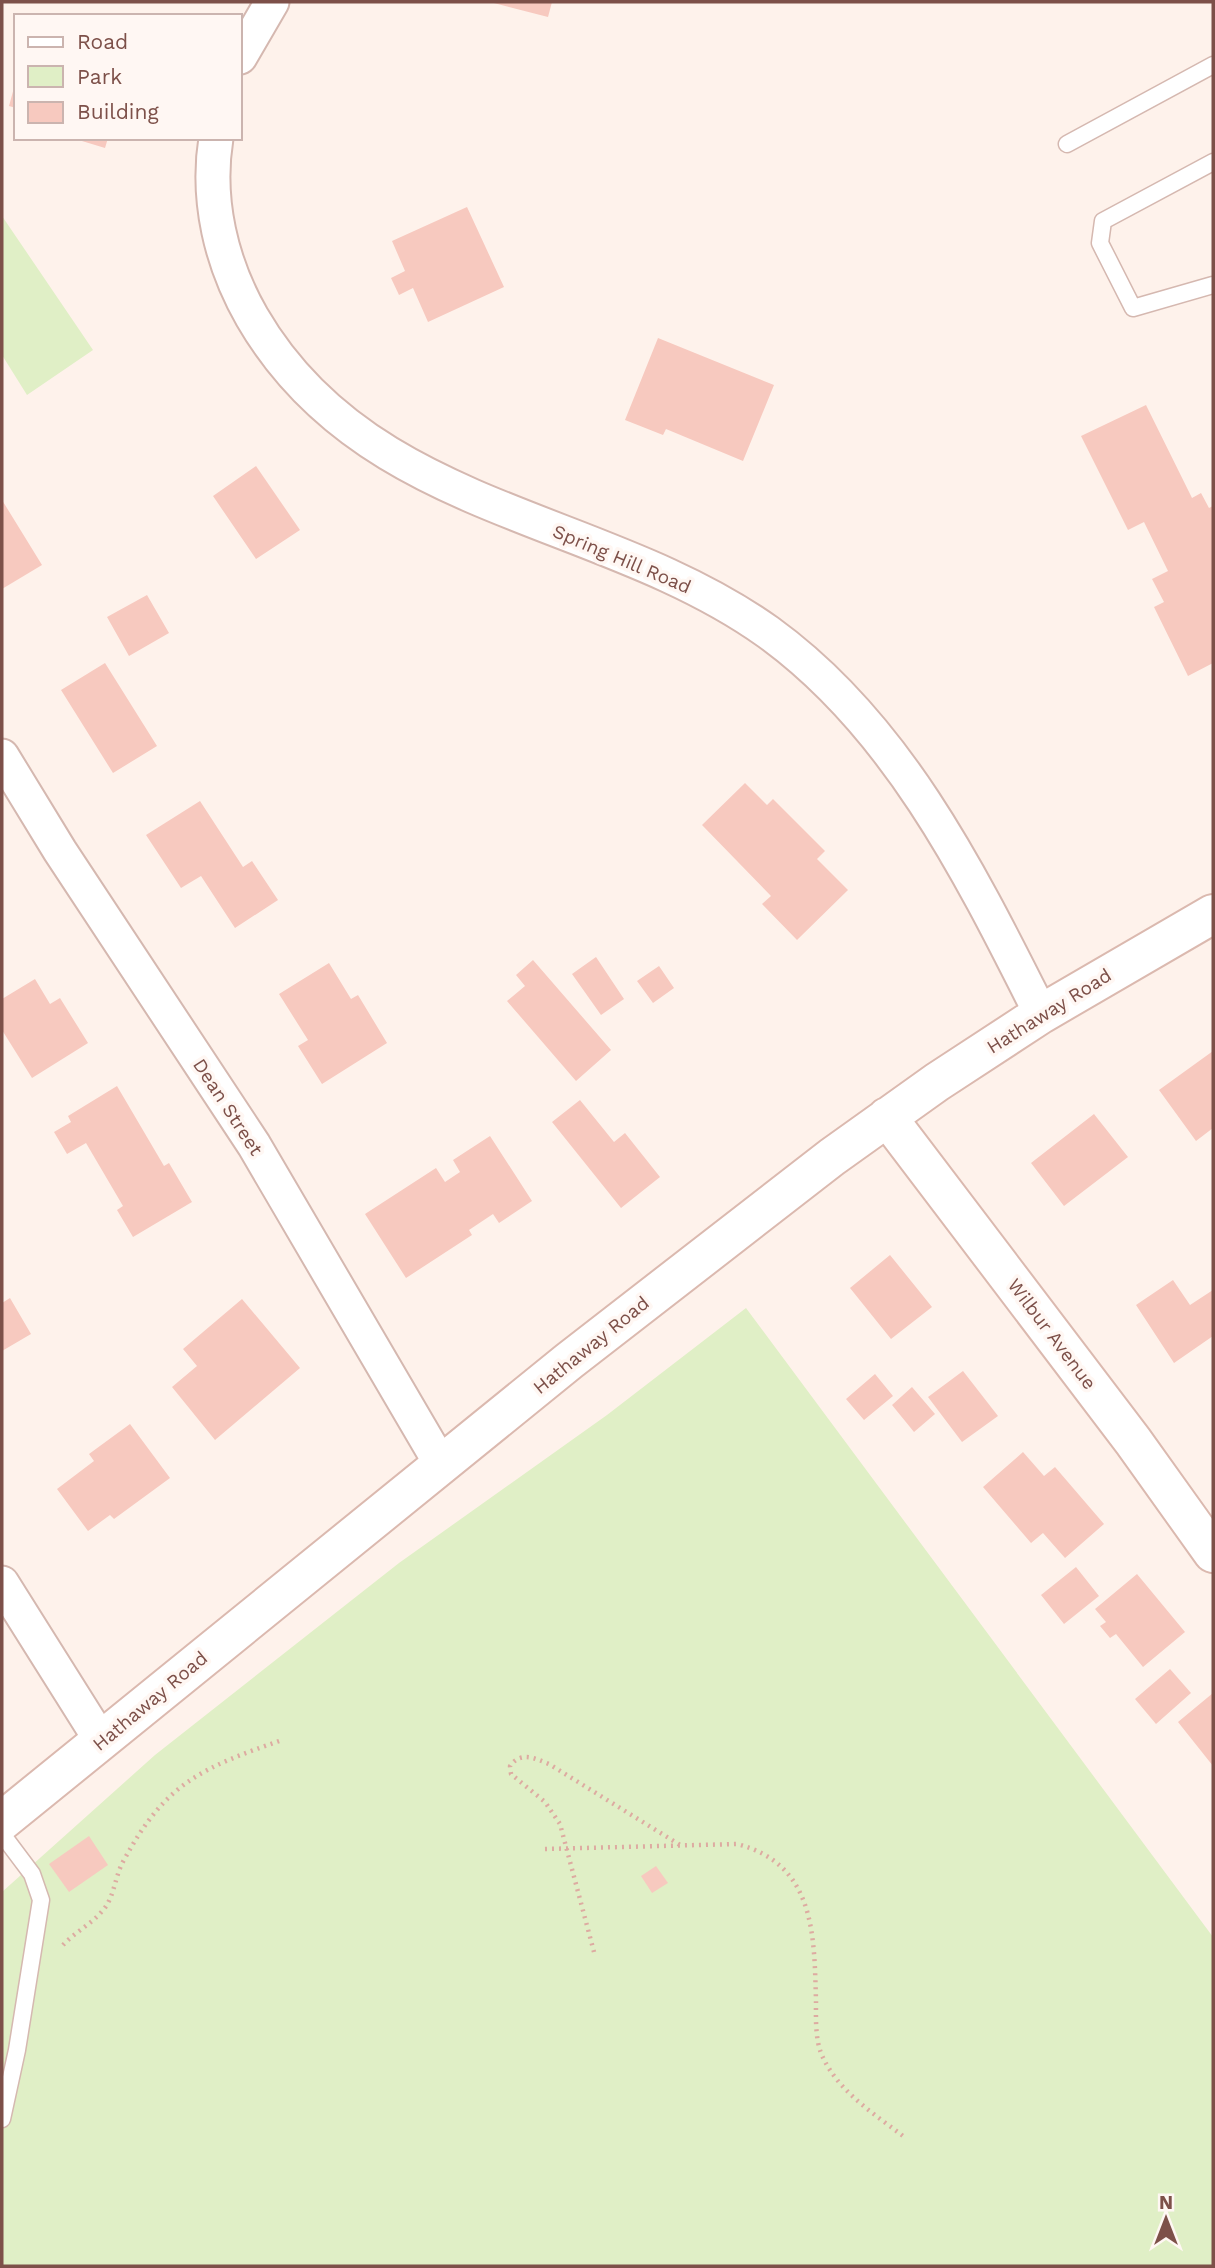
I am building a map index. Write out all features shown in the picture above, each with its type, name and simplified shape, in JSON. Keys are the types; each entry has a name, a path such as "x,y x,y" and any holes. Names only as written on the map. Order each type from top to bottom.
{"main road":[{"name":"Hathaway Road","path":"2,1821 102,1742 237,1627 442,1466 621,1320 887,1117 1041,1014 1213,915"},
{"name":"Wilbur Avenue","path":"887,1117 1133,1441 1213,1553"}],"street":[{"path":"242,54 272,2"},
{"name":"Spring Hill Road","path":"216,140 215,206 229,270 263,336 307,391 344,424 400,460 488,504 713,599 767,631 805,662 875,734 918,791 985,905 1041,1014"},
{"name":"Dean Street","path":"2,756 68,862 254,1145 442,1466"},
{"path":"2,1583 102,1742"}],"lane":[{"path":"1067,144 1213,65"},
{"path":"1213,162 1103,221 1100,243 1133,308 1213,285"},
{"path":"2,1834 32,1874 41,1900 27,1994 2,2119"}],"path":[{"path":"27,1994 65,1943 104,1909 122,1863 152,1812 174,1792 207,1770 282,1740"},
{"path":"594,1952 568,1849 554,1813 511,1774 510,1766 520,1757 549,1763 680,1845"},
{"path":"545,1849 737,1844 755,1849 795,1882 810,1917 815,1954 816,2026 821,2053 854,2098 903,2136"}],"green space":[{"path":"2,216 93,350 27,395 2,355"},
{"path":"746,1308 1213,1937 1213,2266 2,2266 2,1892 155,1755 399,1563 607,1415"}],"building":[{"path":"490,2 552,2 548,17"},
{"path":"14,88 14,107 9,106"},
{"path":"79,140 107,140 105,148"},
{"path":"467,207 504,287 428,322 413,288 399,295 391,278 405,271 392,241"},
{"path":"658,338 774,385 743,461 666,429 663,435 625,420"},
{"path":"1146,405 1192,498 1201,493 1209,508 1213,506 1213,663 1188,676 1154,607 1164,602 1152,579 1168,571 1144,522 1128,530 1081,436"},
{"path":"256,466 300,530 256,559 213,496"},
{"path":"2,500 42,565 2,589"},
{"path":"147,595 169,633 129,656 107,617"},
{"path":"105,663 157,746 113,773 61,690"},
{"path":"745,783 767,805 773,799 825,851 817,859 848,890 797,940 762,904 771,896 702,825"},
{"path":"200,801 243,867 252,861 278,900 235,928 201,876 181,888 146,835"},
{"path":"596,957 624,999 601,1015 572,974"},
{"path":"533,960 611,1050 576,1081 507,1001 525,986 516,975"},
{"path":"329,963 351,999 358,995 387,1043 322,1084 298,1046 308,1040 279,994"},
{"path":"659,966 674,988 653,1003 637,981"},
{"path":"35,979 50,1004 60,998 88,1043 32,1078 2,1030 2,999"},
{"path":"1213,1051 1213,1128 1196,1141 1159,1090"},
{"path":"117,1086 164,1166 169,1163 192,1202 133,1237 117,1210 123,1206 86,1143 67,1154 54,1132 71,1122 68,1116"},
{"path":"580,1100 614,1142 625,1133 660,1177 621,1208 552,1122"},
{"path":"1094,1114 1128,1157 1064,1206 1031,1163"},
{"path":"490,1136 532,1201 499,1223 493,1214 469,1230 472,1235 406,1278 365,1214 436,1168 445,1182 460,1172 453,1160"},
{"path":"890,1255 932,1307 891,1339 850,1288"},
{"path":"1173,1280 1190,1305 1213,1290 1213,1336 1174,1363 1136,1305"},
{"path":"10,1298 31,1334 2,1351 2,1303"},
{"path":"242,1299 300,1368 215,1440 172,1387 197,1366 183,1349"},
{"path":"963,1371 998,1416 962,1442 928,1397"},
{"path":"875,1374 893,1396 864,1420 846,1399"},
{"path":"912,1387 935,1414 914,1432 892,1405"},
{"path":"130,1424 170,1478 114,1519 110,1515 88,1531 57,1489 94,1461 89,1454"},
{"path":"1023,1452 1044,1476 1055,1467 1104,1524 1065,1558 1043,1533 1031,1543 983,1487"},
{"path":"1076,1567 1099,1596 1064,1624 1041,1595"},
{"path":"1137,1574 1185,1632 1143,1667 1116,1634 1110,1638 1100,1626 1106,1622 1095,1609"},
{"path":"1170,1669 1191,1693 1156,1724 1135,1699"},
{"path":"1213,1693 1213,1766 1178,1722"},
{"path":"89,1836 108,1865 69,1892 49,1864"},
{"path":"656,1866 668,1883 652,1893 641,1876"}]}
